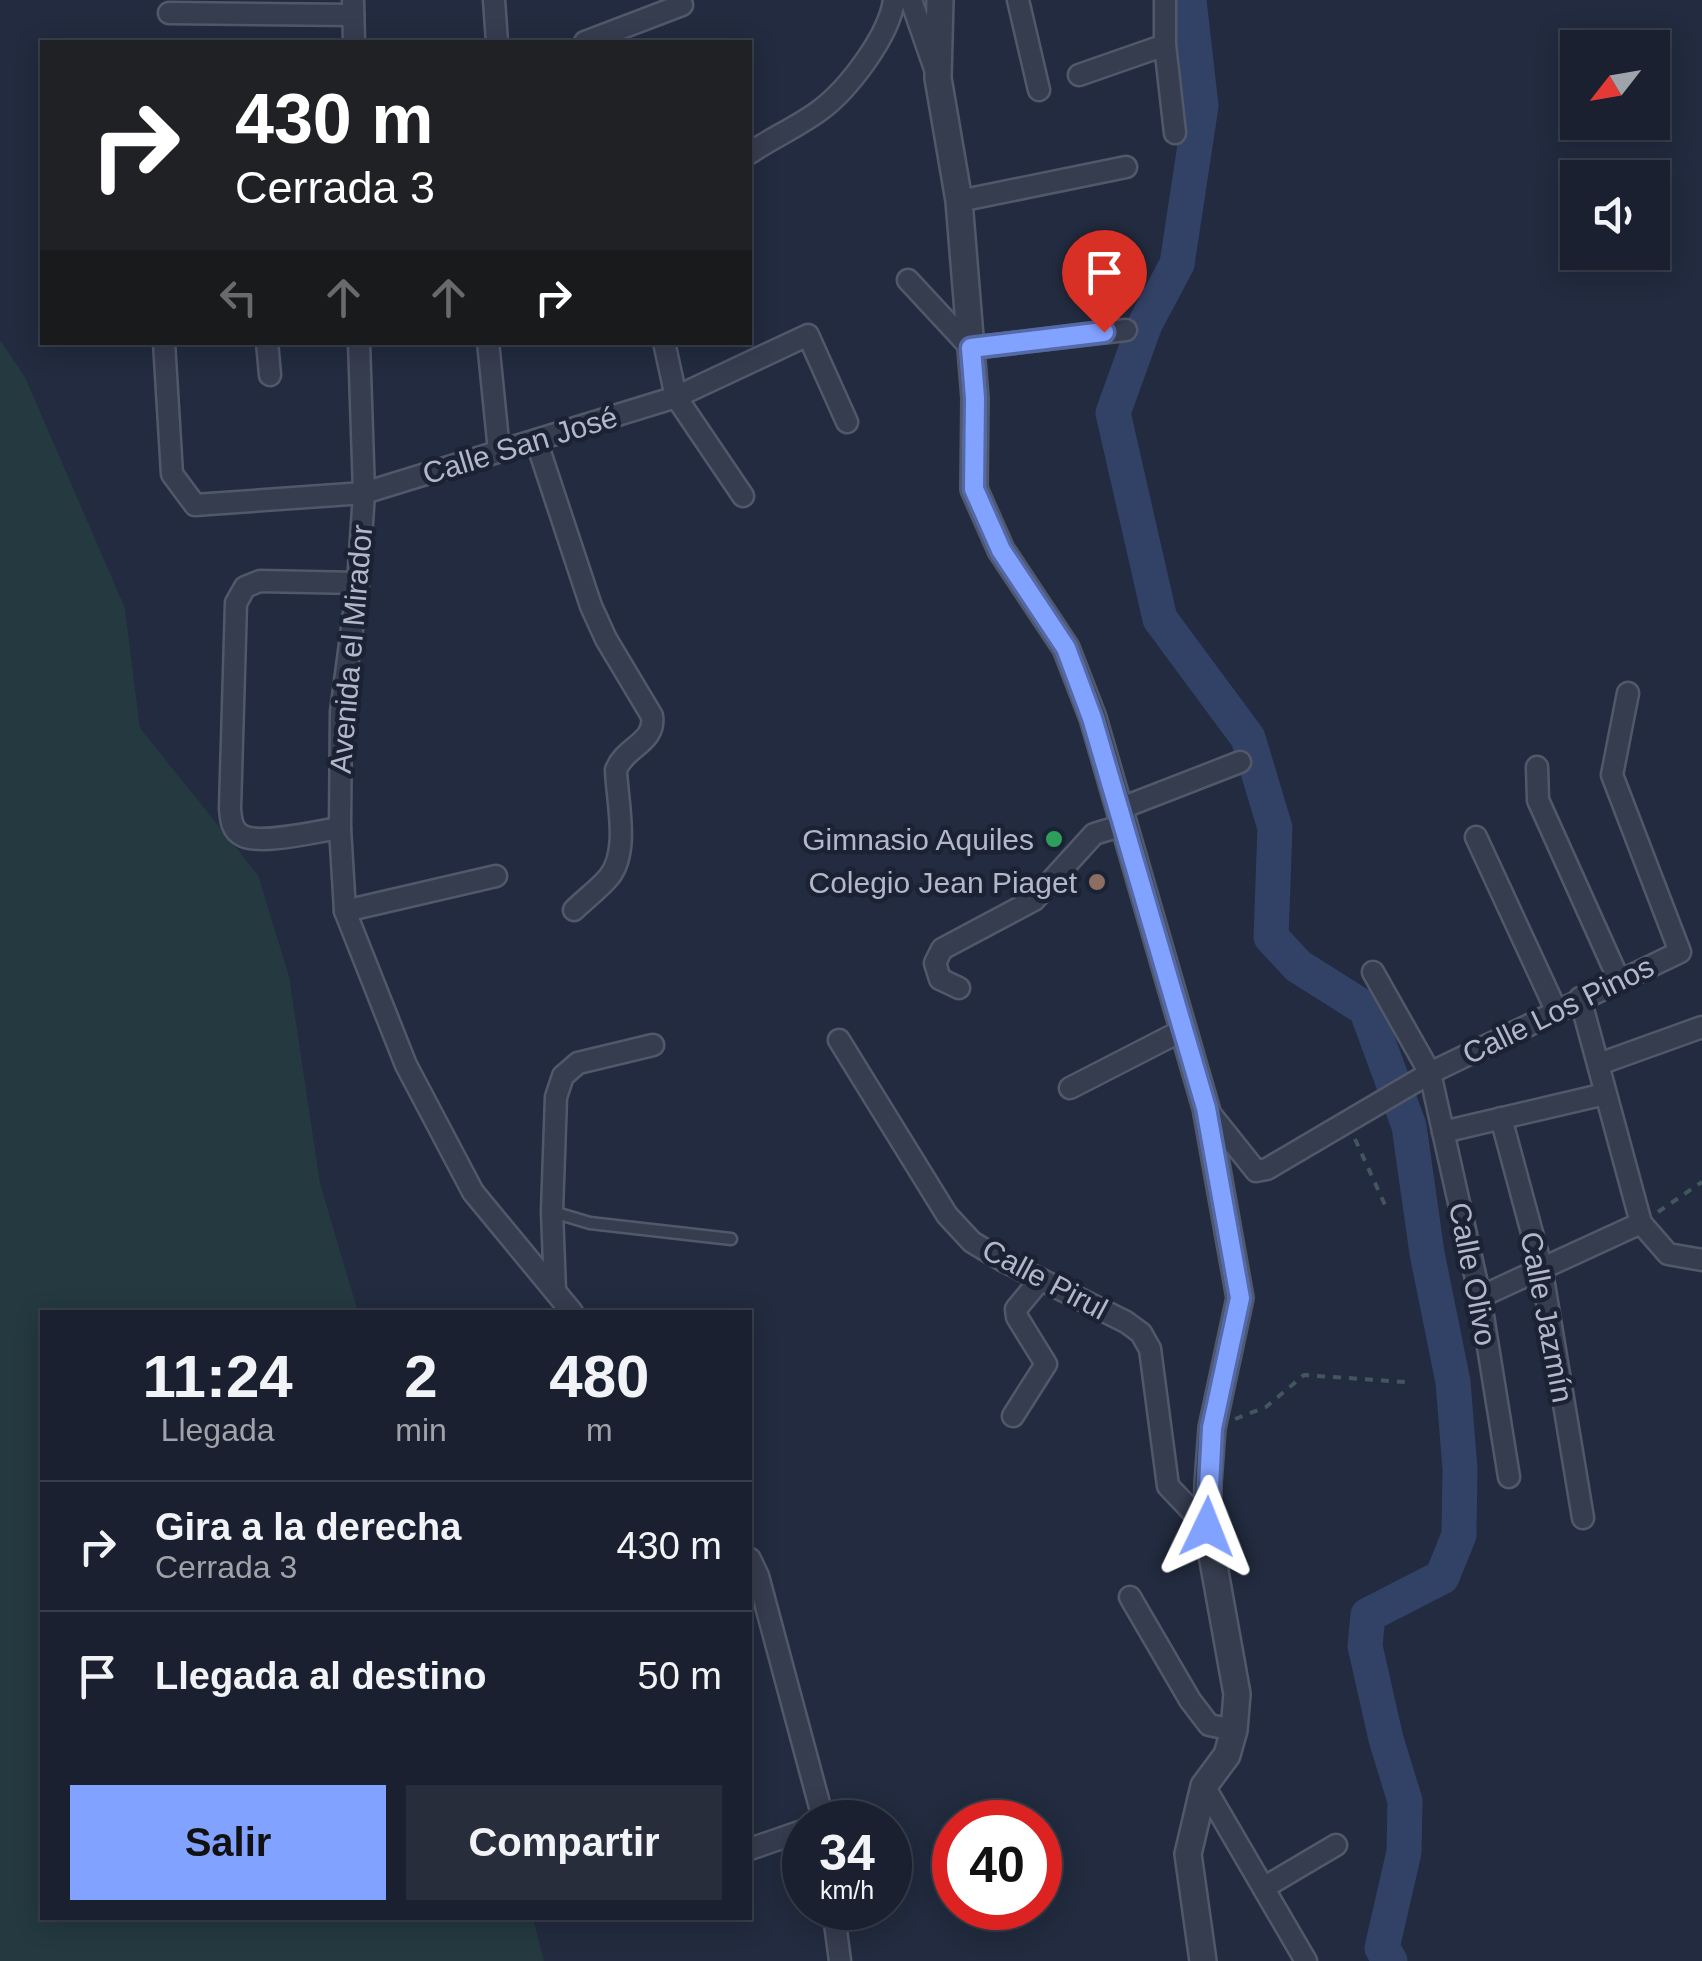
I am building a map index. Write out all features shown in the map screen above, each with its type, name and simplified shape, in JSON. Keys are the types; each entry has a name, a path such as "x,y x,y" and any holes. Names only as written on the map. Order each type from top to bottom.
{"street":[{"path":"494,0 497,40"},
{"path":"752,152 821,110 868,59 892,15 894,0"},
{"path":"911,0 938,78 959,201 975,398 974,489 1001,550 1066,648 1092,718 1206,1108 1240,1298 1212,1428 1207,1527 1237,1694 1234,1730 1227,1755 1204,1786 1188,1854 1203,1961"},
{"path":"938,78 940,0"},
{"path":"1018,0 1039,90"},
{"path":"1165,0 1174,133"},
{"path":"591,40 682,5"},
{"path":"169,14 353,7 354,40"},
{"path":"1079,76 1165,44"},
{"path":"959,201 1126,167"},
{"path":"908,280 971,348"},
{"path":"971,348 1126,330"},
{"name":"Calle San José","path":"164,345 172,474 195,505 364,492 676,397 808,335 847,422"},
{"path":"268,345 270,374"},
{"name":"Avenida el Mirador","path":"358,345 364,492 358,583 341,712 340,828 345,912 406,1064 473,1192 570,1310"},
{"path":"488,345 499,451"},
{"path":"665,345 676,397 742,496"},
{"path":"536,440 591,606 652,716 654,728 619,760 616,770 620,848 617,862 610,877 574,910"},
{"path":"340,828 257,839 242,836 233,828 230,809 236,603 245,587 260,581 358,583"},
{"name":"Calle Los Pinos","path":"1206,1108 1256,1171 1268,1169 1433,1071 1680,952 1612,775 1628,693"},
{"path":"959,988 940,978 935,962 942,948 1034,900 1094,834 1121,817 1240,762"},
{"path":"1537,766 1538,800 1619,980"},
{"path":"1476,837 1556,1010"},
{"path":"345,912 496,876"},
{"name":"Calle Olivo","path":"1374,972 1433,1071 1480,1297 1509,1478"},
{"path":"1580,998 1641,1223 1668,1254 1702,1260"},
{"path":"1599,1064 1702,1027"},
{"path":"1070,1088 1182,1030"},
{"name":"Calle Pirul","path":"839,1040 947,1215 972,1242 1142,1333 1154,1368 1168,1486 1207,1527"},
{"path":"555,1291 552,1212 556,1098 563,1076 578,1063 653,1045"},
{"path":"1443,1132 1605,1094"},
{"name":"Calle Jazmín","path":"1501,1118 1541,1266 1582,1518"},
{"path":"1480,1297 1641,1223"},
{"path":"1014,1416 1046,1364 1017,1317 1016,1308 1040,1280"},
{"path":"752,1563 818,1800"},
{"path":"1130,1597 1208,1725 1234,1730"},
{"path":"1204,1786 1306,1961"},
{"path":"752,1848 782,1838"},
{"path":"1264,1887 1336,1844"},
{"path":"836,1930 840,1961"}],"lane":[{"path":"552,1212 590,1223 731,1238"}],"path":[{"path":"1347,1122 1385,1205"},
{"path":"1641,1223 1702,1182"},
{"path":"1212,1428 1266,1407 1304,1374 1405,1382"}],"shaded area":[{"path":"0,340 25,377 125,608 140,728 258,875 289,976 320,1183 357,1310 40,1310 40,1920 534,1920 544,1961 0,1961"}],"waterway":[{"path":"1189,0 1201,106 1177,264 1145,324 1113,413 1160,619 1248,738 1275,828 1271,937 1298,966 1366,1009 1409,1126 1427,1253 1453,1382 1460,1469 1459,1535 1442,1577 1368,1615 1365,1646 1405,1801 1404,1852 1382,1948 1390,1961"}],"place":[{"name":"Gimnasio Aquiles","path":"1054,839"},
{"name":"Colegio Jean Piaget","path":"1097,882"}],"route":[{"path":"1104,332 971,348 974,489 1001,550 1066,648 1092,718 1206,1108 1240,1298 1212,1428 1207,1527"}]}
